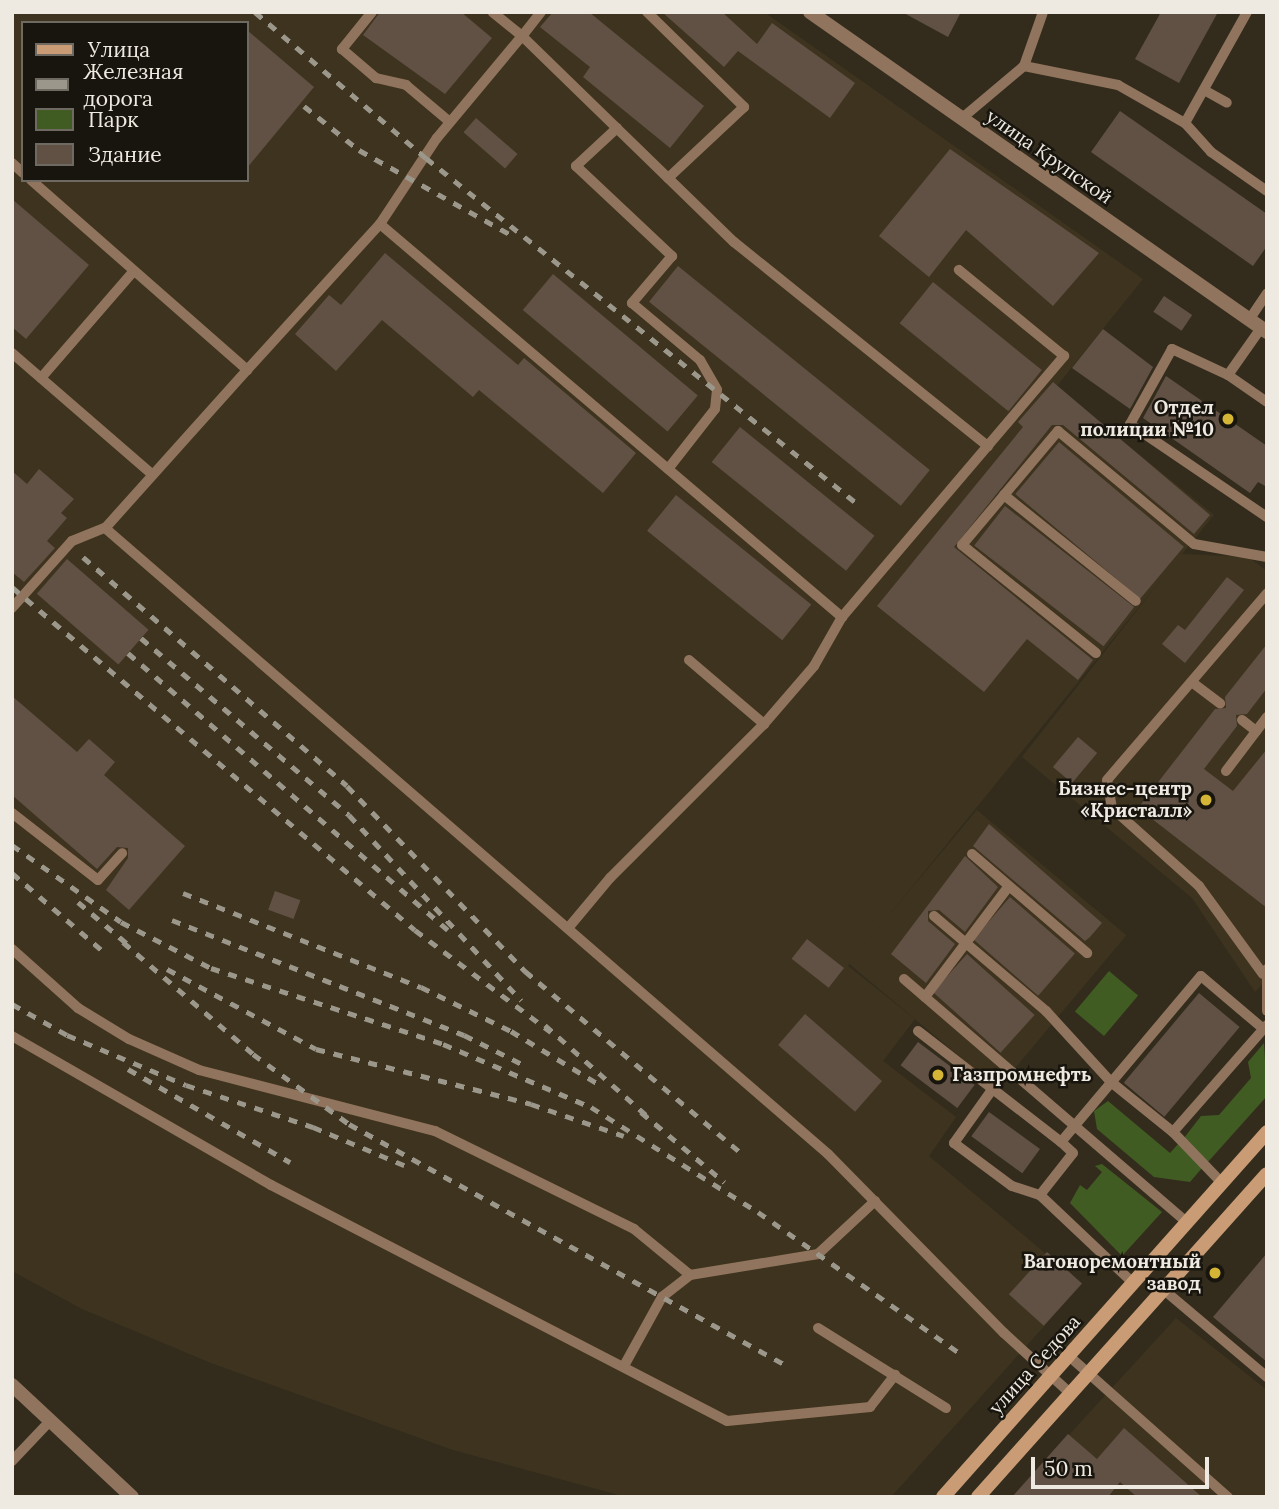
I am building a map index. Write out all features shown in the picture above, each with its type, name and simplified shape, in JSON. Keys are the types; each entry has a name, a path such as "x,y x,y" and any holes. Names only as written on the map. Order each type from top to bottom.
{"main road":[{"name":"улица Седова","path":"943,1497 1267,1132"},
{"path":"978,1497 1267,1174"}],"street":[{"name":"улица Крупской","path":"810,12 1259,327"},
{"path":"12,1385 132,1497"}],"lane":[{"path":"372,12 342,49 376,78 406,85 450,122"},
{"path":"492,12 522,36 734,242 988,446"},
{"path":"12,608 72,541 105,528 380,224 450,122 541,12"},
{"path":"647,12 744,107 668,178"},
{"path":"961,119 1024,66 1042,12"},
{"path":"1185,123 1248,12"},
{"path":"1024,66 1118,85 1185,123 1212,152 1267,191"},
{"path":"1204,90 1227,103"},
{"path":"617,128 576,166 672,256 632,303 700,360 717,390 715,409 668,469"},
{"path":"33,182 132,273 247,370"},
{"path":"380,224 842,617"},
{"path":"569,927 610,878 764,724 814,666 842,617 1064,356 959,270"},
{"path":"41,378 132,273"},
{"path":"1228,375 1259,327 1267,293"},
{"path":"1267,402 1228,375 1172,349 1130,424 1267,517"},
{"path":"12,353 153,475"},
{"path":"1096,653 962,545 1058,431 1194,544 1267,557"},
{"path":"1003,495 1136,601"},
{"path":"105,528 828,1154 1071,1394"},
{"path":"1267,593 1193,683 1115,765 1107,780 1108,795 1123,821 1199,886 1265,971 1267,1011"},
{"path":"689,660 764,724"},
{"path":"1193,683 1220,703"},
{"path":"1226,771 1267,717"},
{"path":"1242,720 1256,732"},
{"path":"12,813 98,880 122,853"},
{"path":"972,855 1087,953"},
{"path":"925,997 1009,886"},
{"path":"934,916 1046,1010 1111,1082 1173,1132 1222,1183"},
{"path":"12,948 78,1007 129,1039 199,1070 435,1131 634,1229 690,1275"},
{"path":"1061,1142 1201,975 1264,1026 1173,1132"},
{"path":"904,979 1187,1222"},
{"path":"918,1031 994,1087 1073,1153 1040,1195"},
{"path":"12,1036 271,1185 625,1364 727,1421 870,1407 895,1375"},
{"path":"1004,1096 1019,1078"},
{"path":"994,1087 954,1143 1012,1186 1040,1195 1133,1283"},
{"path":"625,1364 662,1297 690,1275 818,1254 874,1201"},
{"path":"1164,1290 1266,1376"},
{"path":"818,1328 946,1408"},
{"path":"1069,1356 1227,1497"},
{"path":"12,1461 50,1421"}],"shaded area":[{"path":"12,12 764,12 1143,279 1056,387 1214,515 1182,554 1248,557 1267,571 1267,979 1255,992 1192,898 1022,757 1164,576 848,966 915,1019 883,1061 956,1117 929,1156 1082,1284 891,1497 626,1497 453,1450 211,1363 82,1309 12,1271"},
{"path":"977,810 1126,935 998,1089 848,963"},
{"path":"1176,1318 1267,1390 1267,1497 1012,1497"}],"green space":[{"path":"1109,971 1138,995 1104,1036 1075,1012"},
{"path":"1264,1043 1267,1096 1207,1163 1184,1138 1201,1116 1219,1115 1251,1078 1248,1062"},
{"path":"1108,1101 1170,1153 1179,1143 1202,1168 1190,1182 1154,1177 1097,1129 1094,1111"},
{"path":"1102,1164 1162,1212 1122,1256 1070,1203 1080,1185 1087,1190 1102,1172 1095,1166"}],"building":[{"path":"380,12 461,12 492,38 445,94 363,35"},
{"path":"553,12 589,12 704,106 670,148 583,77 590,67 540,27"},
{"path":"662,12 722,12 757,44 772,23 855,83 830,118 738,51 724,67"},
{"path":"902,12 961,12 948,37"},
{"path":"1161,12 1218,12 1179,83 1135,59"},
{"path":"248,31 314,87 248,167"},
{"path":"1120,111 1267,214 1267,246 1253,266 1091,152"},
{"path":"476,118 518,154 505,168 464,132"},
{"path":"950,149 1099,253 1053,306 966,230 929,277 879,236"},
{"path":"12,199 89,265 26,339 12,327"},
{"path":"385,253 518,365 524,358 636,453 603,493 479,390 473,397 382,320 336,371 295,334 329,295 341,305"},
{"path":"678,266 930,470 901,506 649,302"},
{"path":"553,274 698,395 668,431 523,310"},
{"path":"933,282 1042,370 1008,411 900,323"},
{"path":"1164,296 1192,315 1182,331 1153,312"},
{"path":"1103,329 1153,367 1130,409 1072,368"},
{"path":"1166,376 1267,446 1267,487 1258,482 1250,493 1143,418"},
{"path":"1053,382 1210,515 1194,534 1063,425 1052,425 954,547 1093,660 1078,680 1027,639 984,692 877,606 1023,427 1018,422"},
{"path":"740,427 874,536 846,571 712,462"},
{"path":"1059,442 1184,547 1140,599 1015,494"},
{"path":"39,469 74,499 61,513 67,518 47,541 55,548 24,582 12,572 12,471 27,484"},
{"path":"676,495 811,605 782,640 647,531"},
{"path":"1005,506 1134,607 1103,646 974,545"},
{"path":"67,559 149,630 118,665 37,594"},
{"path":"1227,577 1244,590 1185,663 1162,644 1178,625 1185,630"},
{"name":"Бизнес-центр «Кристалл»","path":"1267,644 1267,688 1247,714 1236,715 1237,726 1204,769 1233,791 1267,749 1267,908 1138,808 1215,709 1226,708 1225,697"},
{"path":"12,696 77,752 89,739 115,762 104,775 185,846 129,910 106,890 128,858 128,848 117,847 97,869 12,795"},
{"path":"1078,737 1097,753 1072,783 1053,767"},
{"path":"989,824 1102,923 1090,937 1085,941 973,846"},
{"path":"965,856 998,887 965,932 939,910 928,911 928,921 955,944 926,983 891,954"},
{"path":"275,891 300,900 294,919 268,910"},
{"path":"1010,897 1075,953 1038,996 973,939"},
{"path":"807,939 844,968 829,988 792,959"},
{"path":"967,954 1035,1015 1001,1053 933,992"},
{"path":"1199,993 1240,1027 1164,1117 1124,1083"},
{"path":"805,1014 882,1081 855,1112 778,1045"},
{"name":"Газпромнефть","path":"918,1042 975,1085 957,1108 901,1065"},
{"path":"989,1112 1040,1149 1022,1173 971,1136"},
{"path":"1047,1252 1082,1283 1044,1326 1009,1294"},
{"path":"1267,1253 1267,1362 1213,1317"},
{"path":"1124,1428 1202,1497 1137,1497 1120,1482 1108,1497 1012,1497 1068,1434 1097,1459"}],"railway":[{"path":"255,12 426,158 860,506"},
{"path":"304,106 359,150 511,235"},
{"path":"83,557 347,786 525,971 739,1151"},
{"path":"12,587 415,930 551,1032"},
{"path":"141,638 349,815 521,1000"},
{"path":"128,653 448,930"},
{"path":"12,845 121,922 211,968 443,1044 591,1107 758,1212 962,1355"},
{"path":"12,873 105,953"},
{"path":"183,893 421,987 511,1031 597,1083"},
{"path":"78,902 131,947"},
{"path":"172,920 464,1035 526,1066"},
{"path":"123,942 253,1054 349,1124 786,1365"},
{"path":"167,969 316,1049 531,1104 624,1136"},
{"path":"12,1004 67,1035 186,1085 313,1127 404,1165"},
{"path":"545,1025 647,1116"},
{"path":"128,1069 290,1162"},
{"path":"641,1112 724,1182"}],"place":[{"name":"Отдел полиции №10","path":"1228,419"},
{"name":"Бизнес-центр «Кристалл»","path":"1206,800"},
{"name":"Газпромнефть","path":"938,1075"},
{"name":"Вагоноремонтный завод","path":"1215,1273"}]}
